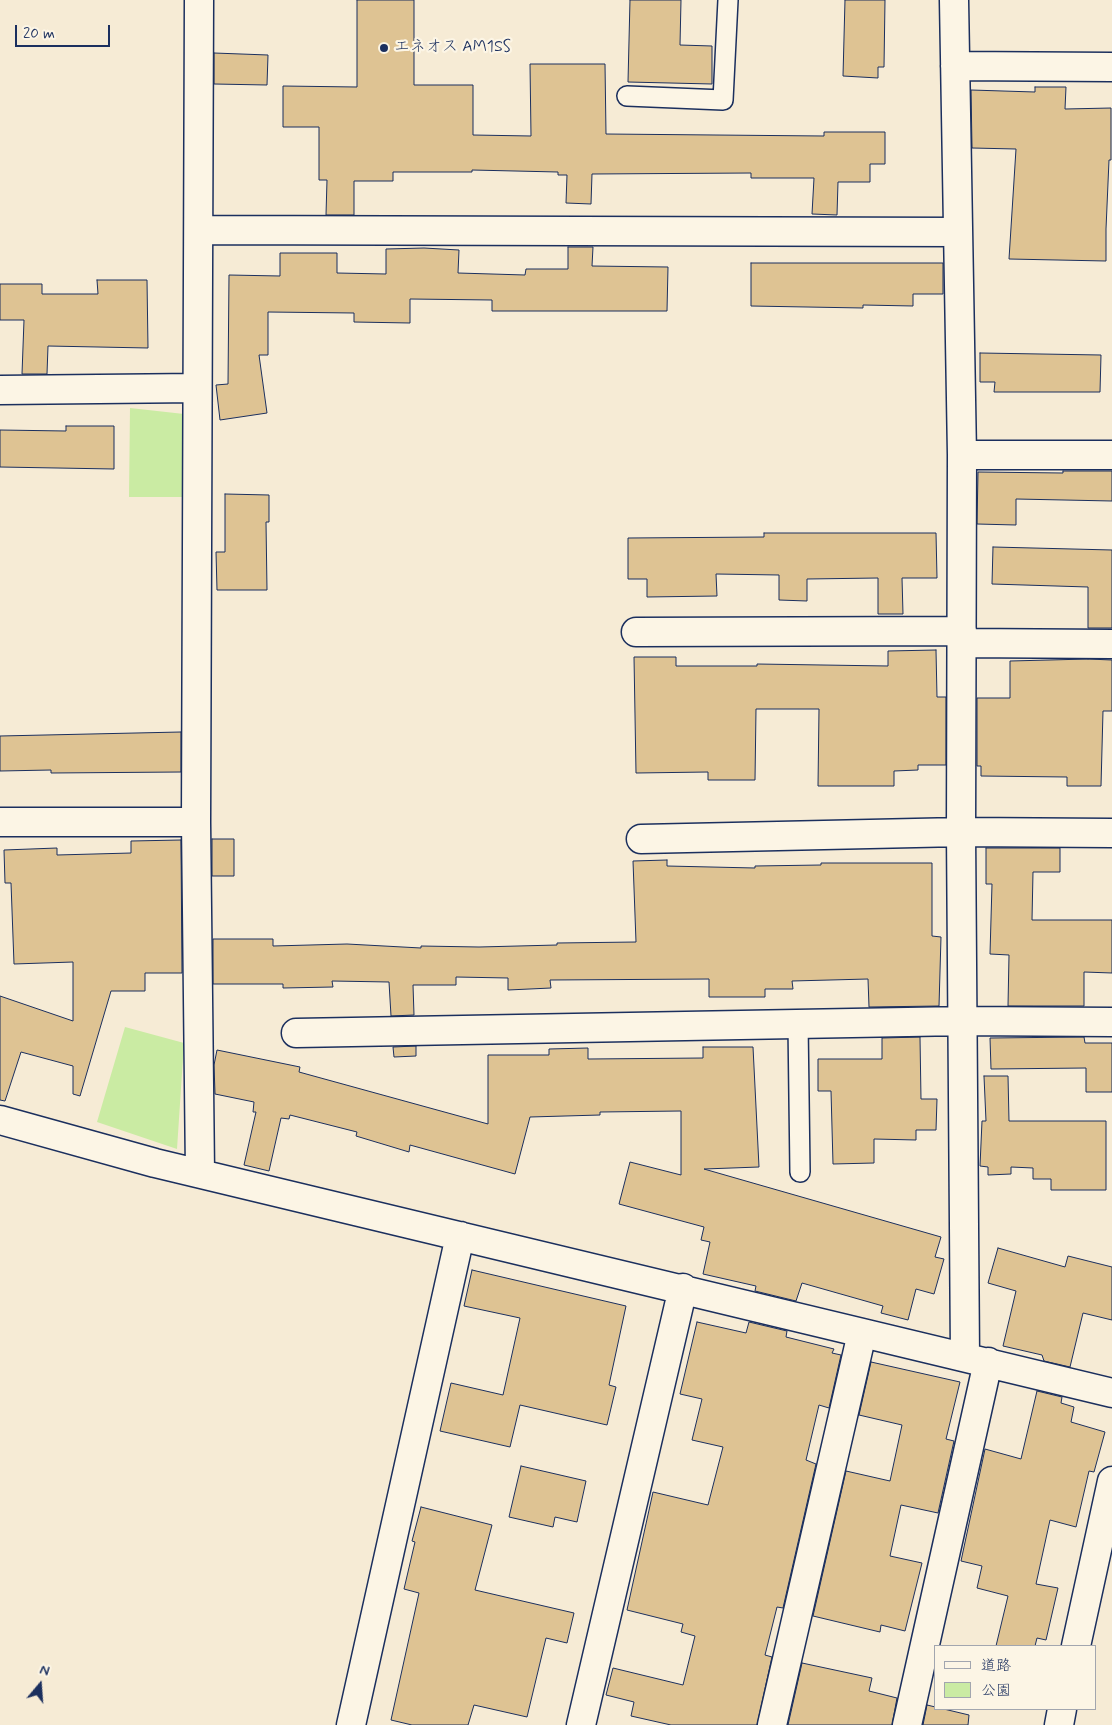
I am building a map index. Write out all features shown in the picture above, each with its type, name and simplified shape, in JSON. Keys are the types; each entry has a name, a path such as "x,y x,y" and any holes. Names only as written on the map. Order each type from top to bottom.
{"street":[{"path":"198,0 199,230 196,822 200,1173"},
{"path":"907,1725 977,1360 962,1021 962,455 954,0"},
{"path":"955,66 1112,67"},
{"path":"199,230 958,232"},
{"path":"0,390 197,388"},
{"path":"962,455 1112,455"},
{"path":"636,632 962,637 1112,644"},
{"path":"0,822 196,822"},
{"path":"641,838 961,832 1112,833"},
{"path":"296,1033 962,1021 1112,1022"},
{"path":"0,1120 155,1163 1112,1392"},
{"path":"351,1725 460,1236"},
{"path":"581,1725 683,1288"},
{"path":"772,1725 862,1333"},
{"path":"1076,1645 1112,1481"},
{"path":"1059,1725 1062,1710"}],"lane":[{"path":"627,96 724,100 728,0"},
{"path":"798,1024 800,1172"}],"green space":[{"path":"130,408 184,414 184,497 129,497"},
{"path":"125,1027 184,1043 177,1149 97,1122"}],"building":[{"path":"357,0 414,0 414,85 473,85 473,135 531,136 530,64 605,64 606,134 824,136 824,132 885,132 885,164 870,164 870,182 838,182 837,215 812,214 814,178 751,178 751,173 592,174 591,204 566,203 567,175 558,175 558,172 472,170 472,172 393,172 393,181 354,181 354,215 326,215 327,180 319,180 319,127 283,127 283,86 357,87"},
{"path":"630,0 681,0 680,45 712,46 712,84 628,82"},
{"path":"845,0 885,0 884,67 878,67 878,78 843,76"},
{"path":"214,53 268,55 267,85 214,84"},
{"path":"1035,87 1066,87 1065,109 1111,108 1111,160 1109,160 1106,261 1009,259 1016,149 972,148 971,90 1035,92"},
{"path":"568,247 593,247 592,266 668,267 667,311 492,311 492,300 410,299 410,323 354,322 354,313 268,312 268,355 259,355 267,413 220,420 216,385 228,384 229,275 280,276 280,253 337,253 337,273 386,274 386,249 424,248 459,250 458,273 525,275 526,269 568,269"},
{"path":"751,263 943,263 943,294 913,294 913,306 863,305 863,308 751,306"},
{"path":"97,280 147,280 148,348 48,346 47,374 22,374 24,320 0,320 0,284 42,284 42,294 98,294"},
{"path":"980,353 1101,355 1100,392 994,392 995,382 980,382"},
{"path":"66,426 114,426 114,469 0,467 0,430 66,431"},
{"path":"1063,471 1112,471 1112,501 1016,499 1016,525 977,524 978,472 1063,473"},
{"path":"225,494 269,495 269,522 266,522 267,590 217,590 216,552 225,552"},
{"path":"764,533 936,533 937,578 902,578 903,614 878,614 878,578 807,579 807,601 779,600 779,575 716,574 717,596 647,597 647,579 628,579 628,538 764,537"},
{"path":"993,547 1112,550 1112,628 1088,628 1088,587 992,584"},
{"path":"936,650 937,697 946,697 946,765 918,765 918,770 894,771 894,786 818,786 819,709 756,709 755,780 708,780 708,772 636,773 634,657 676,657 676,666 757,666 757,664 888,666 888,651"},
{"path":"1112,660 1112,711 1103,711 1101,786 1067,786 1067,777 981,776 981,766 977,766 977,698 1010,698 1010,661"},
{"path":"181,732 181,772 51,773 51,770 0,771 0,736"},
{"path":"212,839 234,839 234,876 212,876"},
{"path":"181,840 182,973 145,973 145,991 111,991 80,1096 73,1094 73,1066 21,1052 5,1101 0,1100 0,996 73,1021 73,962 14,964 11,883 5,883 4,850 57,848 57,855 131,853 131,841"},
{"path":"986,848 1060,848 1060,872 1033,872 1032,920 1112,920 1112,973 1084,972 1084,1006 1008,1006 1009,955 990,954 992,884 986,884"},
{"path":"667,860 667,866 755,868 755,866 821,865 821,863 932,863 932,936 941,937 939,1006 869,1007 868,979 792,981 793,989 765,989 765,997 709,997 709,979 550,980 551,988 508,990 508,978 456,977 456,985 413,985 414,1015 391,1016 389,982 332,981 333,987 283,988 283,984 213,984 213,939 273,939 273,946 347,944 421,948 421,946 479,947 557,945 557,943 636,942 633,861"},
{"path":"920,1037 921,1099 937,1099 936,1130 916,1130 916,1140 874,1139 874,1163 833,1164 831,1091 818,1091 818,1059 882,1059 882,1038"},
{"path":"1084,1037 1085,1043 1112,1043 1112,1092 1086,1092 1086,1068 991,1069 990,1038"},
{"path":"416,1046 416,1056 394,1057 393,1047"},
{"path":"703,1047 753,1047 759,1167 704,1169 941,1237 935,1257 944,1259 934,1294 916,1289 908,1320 881,1313 883,1306 802,1283 796,1301 755,1291 756,1286 703,1274 710,1242 701,1240 704,1227 619,1204 630,1162 681,1175 681,1111 600,1112 600,1115 530,1117 515,1174 410,1145 409,1152 356,1136 357,1132 290,1115 289,1119 281,1118 269,1171 244,1165 256,1112 253,1112 254,1102 215,1094 214,1065 217,1050 300,1067 299,1072 488,1124 488,1055 549,1055 549,1049 588,1048 588,1059 703,1058"},
{"path":"984,1076 1008,1076 1009,1121 1106,1121 1106,1190 1051,1190 1051,1179 1033,1179 1033,1168 1011,1167 1011,1174 988,1175 988,1167 980,1166 982,1121 986,1121"},
{"path":"998,1248 1065,1267 1068,1256 1112,1267 1112,1320 1083,1313 1070,1367 1044,1361 1042,1355 1003,1346 1016,1291 988,1283"},
{"path":"472,1270 626,1306 609,1385 616,1387 607,1425 520,1405 510,1447 440,1431 451,1383 503,1395 520,1318 464,1306"},
{"path":"697,1322 746,1333 749,1322 787,1331 786,1337 834,1349 832,1353 841,1355 829,1408 819,1405 806,1460 816,1464 783,1608 777,1607 765,1655 772,1657 757,1725 671,1725 631,1716 634,1702 606,1695 613,1668 683,1685 695,1636 681,1632 683,1624 627,1610 653,1492 708,1505 723,1447 692,1440 702,1399 680,1394"},
{"path":"871,1362 960,1382 946,1439 954,1441 938,1513 901,1505 890,1556 922,1563 905,1631 881,1625 880,1632 813,1616 846,1471 890,1481 902,1425 859,1415"},
{"path":"1037,1391 1062,1397 1061,1403 1074,1407 1071,1422 1105,1432 1094,1472 1089,1471 1076,1527 1050,1520 1036,1584 1058,1588 1046,1640 1037,1638 1035,1645 996,1645 1008,1596 977,1588 982,1566 961,1561 985,1449 1021,1459"},
{"path":"521,1466 586,1481 577,1522 555,1517 553,1527 509,1517"},
{"path":"421,1507 492,1525 475,1590 574,1613 567,1643 546,1638 527,1717 474,1705 468,1725 412,1725 391,1720 419,1593 404,1589 415,1542 412,1541"},
{"path":"802,1663 872,1678 869,1691 897,1698 892,1725 788,1725"},
{"path":"927,1705 934,1707 934,1710 948,1710 969,1715 968,1725 923,1725"}],"place":[{"name":"エネオス AM1SS","path":"384,48"}]}
